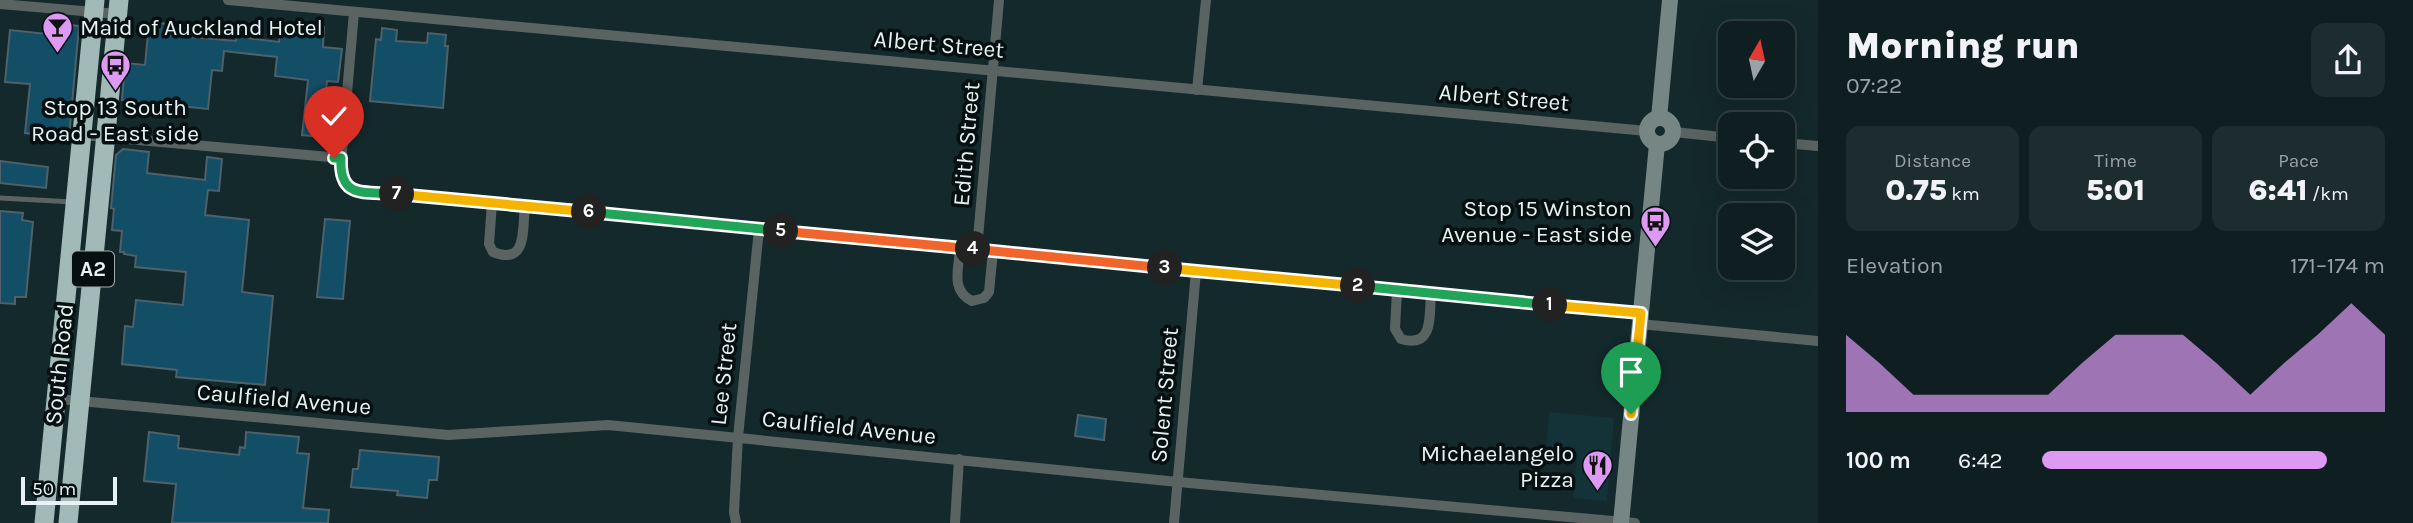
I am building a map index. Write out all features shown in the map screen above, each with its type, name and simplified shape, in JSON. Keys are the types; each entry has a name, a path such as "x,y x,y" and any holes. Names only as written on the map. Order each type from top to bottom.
{"highway":[{"name":"South Road","path":"44,523 94,6"},
{"name":"South Road","path":"68,523 118,7"}],"street":[{"name":"Albert Street","path":"228,0 275,2 354,12 993,70 1652,138"},
{"name":"Edith Street","path":"977,249 999,0"},
{"path":"1197,90 1206,0"},
{"path":"1659,118 1670,0"},
{"path":"0,4 118,7"},
{"path":"354,12 340,174 344,184 350,189 1431,293 1818,341"},
{"path":"1626,523 1652,138 1650,122 1659,118 1670,122 1674,132 1670,142 1652,138"},
{"path":"1674,132 1718,137"},
{"path":"82,135 341,158"},
{"path":"1795,144 1818,146"},
{"path":"492,203 489,244 493,252 505,256 514,254 520,248 525,206"},
{"name":"Lee Street","path":"736,523 734,512 738,437 759,229"},
{"path":"960,248 957,288 962,296 972,301 984,298 989,292 993,251"},
{"name":"Solent Street","path":"1174,523 1196,271"},
{"path":"1397,290 1395,329 1401,339 1412,342 1423,338 1427,331 1431,293"},
{"name":"Caulfield Avenue","path":"58,399 448,435 608,425 1178,482 1626,523"},
{"path":"955,523 958,459"}],"lane":[{"path":"0,198 76,203"}],"shaded area":[{"path":"1549,412 1614,418 1607,501 1573,498 1577,455 1546,452"}],"building":[{"path":"149,22 168,24 167,35 236,41 237,29 248,30 247,38 279,42 280,30 312,33 313,26 324,27 323,47 342,49 338,82 327,81 321,137 302,135 308,80 275,76 277,57 224,51 222,71 212,70 208,109 122,100 125,63 145,65"},
{"path":"48,23 79,26 69,138 25,133 30,84 5,82 10,30 47,34"},
{"path":"382,28 397,30 396,41 427,43 428,33 446,35 445,46 448,46 443,108 370,101 376,39 381,40"},
{"path":"123,149 149,152 147,173 205,180 207,157 222,159 219,191 208,190 205,215 249,220 242,292 273,296 265,385 176,377 177,370 122,364 125,326 133,327 136,300 183,305 186,272 135,267 136,256 120,252 122,231 112,230 114,209 111,208 116,155"},
{"path":"0,161 48,167 46,188 0,183"},
{"path":"0,211 23,213 22,220 33,222 26,297 15,297 15,304 0,303"},
{"path":"325,219 350,221 343,299 317,297"},
{"path":"1078,415 1106,419 1104,440 1075,436"},
{"path":"149,432 179,436 178,448 239,455 240,447 245,448 246,432 299,437 297,453 309,454 303,508 329,510 328,523 172,523 176,484 144,481"},
{"path":"360,450 439,457 437,480 429,480 427,498 397,495 398,491 351,487 353,469 358,469"}],"place":[{"name":"Maid of Auckland Hotel","path":"57,54"},
{"name":"Stop 13 South Road - East side","path":"115,93"},
{"name":"Stop 15 Winston Avenue - East side","path":"1655,248"},
{"name":"Michaelangelo Pizza","path":"1597,493"}],"route":[{"path":"334,158 341,158 340,174 344,184 350,189 1641,313 1631,414"}]}
